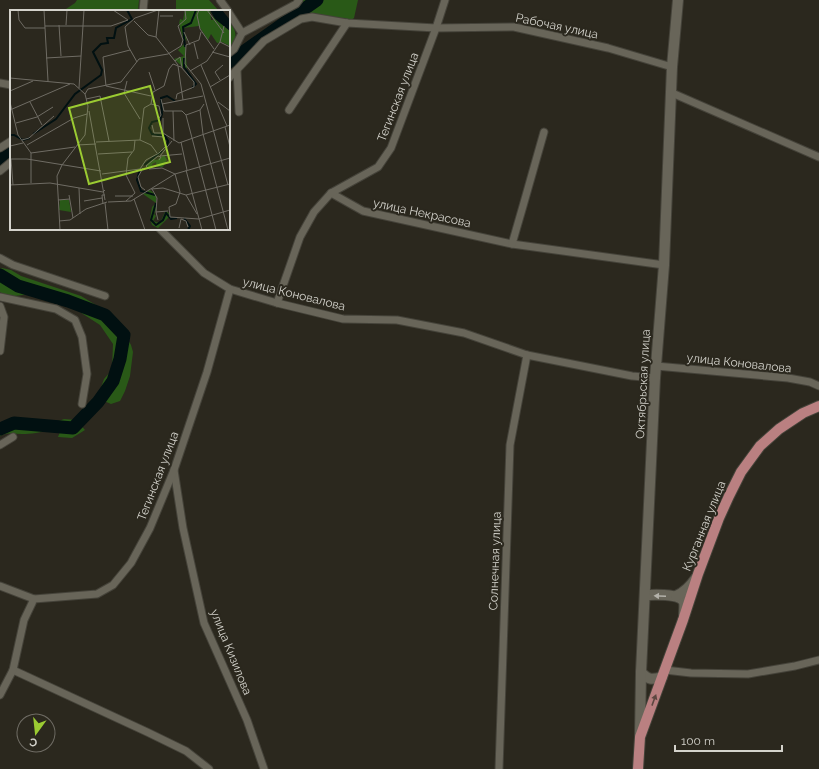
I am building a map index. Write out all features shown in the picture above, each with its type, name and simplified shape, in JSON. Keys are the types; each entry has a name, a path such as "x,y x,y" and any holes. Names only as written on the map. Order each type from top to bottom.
{"main road":[{"name":"Курганная улица","path":"640,737 719,518 741,472 760,446 779,429 803,413 819,406"},
{"name":"Октябрьская улица","path":"638,769 640,737"}],"street":[{"path":"143,10 144,0"},
{"path":"220,0 227,10"},
{"path":"230,52 234,49 242,33 296,4 299,0"},
{"name":"Тегинская улица","path":"277,303 300,237 314,212 331,192 378,167 391,148 445,0"},
{"name":"Октябрьская улица","path":"640,737 641,672 655,378 664,265 672,67 678,0"},
{"path":"230,15 242,33"},
{"path":"230,77 264,41 301,19 312,17 347,23 436,28"},
{"path":"288,110 347,23"},
{"name":"Рабочая улица","path":"436,28 514,27 608,48 672,67"},
{"path":"237,70 239,112"},
{"path":"0,83 10,85"},
{"path":"672,93 819,157"},
{"path":"512,244 544,132"},
{"path":"0,148 10,142"},
{"path":"0,172 10,163"},
{"name":"улица Некрасова","path":"331,192 363,211 512,244 664,265"},
{"name":"улица Коновалова","path":"161,230 204,273 230,289 277,303 343,319 397,320 464,332 527,355 632,376 655,378"},
{"path":"0,258 13,265 105,296"},
{"name":"Тегинская улица","path":"0,586 34,599 97,594 113,585 131,563 150,528 174,470 207,372 230,289"},
{"path":"0,297 56,309 75,320 82,337 87,374 82,404"},
{"path":"0,306 4,317 0,351"},
{"name":"Солнечная улица","path":"499,769 510,445 527,355"},
{"name":"улица Коновалова","path":"656,366 788,378 810,382 819,386"},
{"path":"0,445 13,437"},
{"name":"улица Кизилова","path":"174,470 183,528 204,623 247,720 264,769"},
{"path":"645,595 676,596 684,592 698,574"},
{"name":"Курганная улица","path":"676,596 683,601 685,606 683,620"},
{"path":"0,695 13,670 24,620 34,599"},
{"path":"641,672 650,679 655,680 663,674 748,674 795,666 819,660"},
{"path":"13,670 140,728 186,751 209,769"}],"green space":[{"path":"77,0 139,0 138,10 64,10"},
{"path":"176,0 209,0 218,10 176,10"},
{"path":"299,0 358,0 354,18 347,23 301,19 296,4"},
{"path":"230,23 235,33 230,49"},
{"path":"2,268 81,296 114,316 117,322 126,331 127,338 133,352 130,376 120,401 111,404 104,401 99,393 104,379 112,370 113,344 100,325 75,308 71,300 53,291 40,290 15,296 3,294 0,292 0,269"},
{"path":"64,419 76,420 85,430 72,438 58,437 60,432 50,429 36,433 8,434 0,436 0,424 14,423 46,426"}],"waterway":[{"path":"230,61 317,0"},
{"path":"0,159 10,152"},
{"path":"0,275 18,286 68,301 105,315 124,335 120,359 113,381 98,402 73,428 14,423 0,429"}]}
